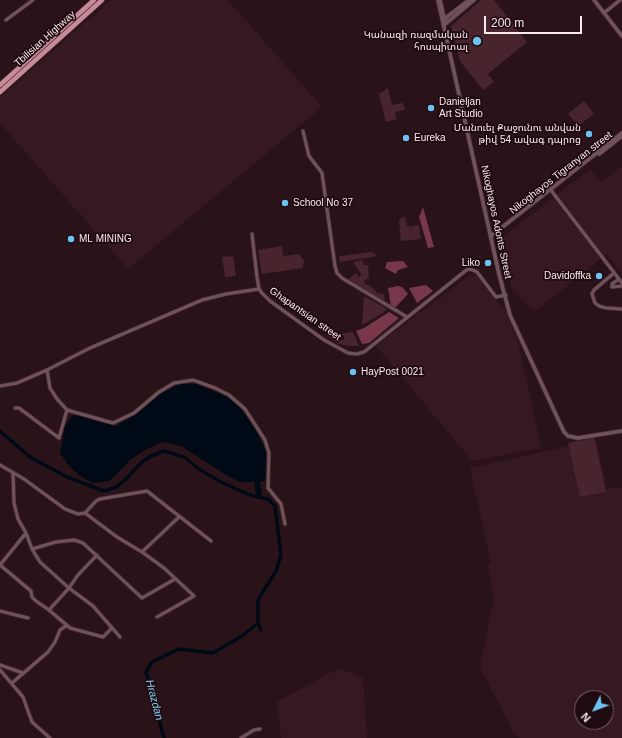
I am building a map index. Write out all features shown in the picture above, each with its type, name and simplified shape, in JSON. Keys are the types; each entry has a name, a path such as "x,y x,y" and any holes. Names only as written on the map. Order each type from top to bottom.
{"main road":[{"name":"Tbilisian Highway","path":"0,85 94,0"},
{"name":"Tbilisian Highway","path":"0,92 102,0"}],"street":[{"path":"6,20 33,0"},
{"name":"Nikoghayos Adonts Street","path":"439,0 505,296 512,315 564,430 569,435 579,436 622,430"},
{"path":"444,22 469,0"},
{"path":"444,22 474,0"},
{"path":"595,0 622,35"},
{"path":"604,13 620,0"},
{"path":"303,131 309,156 322,173 337,273 342,278 407,317"},
{"name":"Nikoghayos Tigranyan street","path":"551,190 622,132"},
{"name":"Nikoghayos Tigranyan street","path":"492,236 622,136"},
{"path":"551,190 622,283"},
{"path":"252,234 259,289"},
{"name":"Ghapantsian street","path":"0,386 17,383 47,370 90,348 202,300 226,294 259,289 270,301 324,340 348,353 357,354 364,352 468,269 477,272 496,297 505,296"},
{"path":"614,273 594,290 592,294 595,303 599,306 622,309"},
{"path":"619,279 612,284 612,287 622,286"},
{"path":"47,370 50,388 67,410 113,423 134,413 159,392 174,383 193,380 229,395 245,409 265,440 269,453 268,488 281,504 285,524"},
{"path":"16,408 19,408 60,438 67,410"},
{"path":"0,465 24,479 65,509 78,514 85,513 94,503 100,500 147,491 211,541"},
{"path":"13,473 14,503 18,519 26,533 32,549 40,562 92,606 120,637"},
{"path":"85,513 117,537 142,552 164,568 194,596 158,617"},
{"path":"142,552 179,517"},
{"path":"26,533 0,565 31,591 32,597 36,601 70,628 103,637 112,628"},
{"path":"32,549 56,542 74,540 83,543 142,598 175,579"},
{"path":"49,610 69,588 78,574 97,555"},
{"path":"0,611 28,618"},
{"path":"12,684 48,652 55,642 60,630 67,625"},
{"path":"0,665 24,673"},
{"path":"0,670 23,697 32,722 50,738"},
{"path":"241,738 254,730 260,729"}],"shaded area":[{"path":"111,0 228,0 322,107 128,269 0,123 0,97"},
{"path":"481,0 494,0 527,42 488,74 494,82 483,90 460,61 451,26"},
{"path":"388,88 392,105 403,103 405,110 395,112 396,120 386,122 379,94"},
{"path":"584,101 594,114 578,126 568,114"},
{"path":"621,167 622,273 607,254 534,312 512,289 500,239 590,169 601,182"},
{"path":"423,207 434,247 428,248 419,217"},
{"path":"405,217 407,226 411,226 412,235 412,226 419,225 421,239 401,241 399,221"},
{"path":"282,246 283,256 299,254 304,261 303,268 262,274 258,250"},
{"path":"372,252 378,256 340,262 339,256"},
{"path":"233,256 236,276 225,277 222,257"},
{"path":"363,260 363,265 368,265 369,277 364,281 365,285 370,285 377,293 384,294 385,301 348,280 356,273 360,277 361,274 353,262"},
{"path":"403,261 408,267 398,270 396,274 385,268 387,262"},
{"path":"475,271 492,296 504,309 518,341 541,448 472,461 376,346"},
{"path":"426,285 433,291 417,303 409,288"},
{"path":"398,286 402,287 408,294 395,308 391,306 388,288"},
{"path":"364,296 387,309 383,313 362,325"},
{"path":"389,312 399,318 369,343 362,344 356,331 364,328"},
{"path":"353,332 359,346 339,344 328,336 339,333 340,340 344,340 344,336 340,334"},
{"path":"180,384 196,384 225,396 238,404 258,434 266,451 265,481 240,482 226,475 181,446 162,442 143,451 129,461 109,481 93,483 80,476 70,467 60,453 65,426 72,416 78,415 116,426 135,415 158,395"},
{"path":"594,438 606,492 580,497 568,443"},
{"path":"596,440 607,489 622,487 622,738 520,738 512,730 480,667 494,597 488,566 491,563 470,468"},
{"path":"339,668 363,678 367,738 281,738 277,702"}],"waterway":[{"path":"0,431 30,457 67,477 101,490 105,491 116,487 125,480 143,461 164,451 184,457 200,470 221,482 250,495 268,499 275,506 281,555 276,571 258,600 258,623 261,630"},
{"path":"257,482 259,496"},
{"name":"Hrazdan","path":"164,738 146,672 152,662 179,649 213,653 242,636 258,623"}],"place":[{"name":"Կանազի ռազմական հոսպիտալ","path":"477,41"},
{"name":"Danieljan Art Studio","path":"431,108"},
{"name":"Մանուել Քաջունու անվան թիվ 54 ավագ դպրոց","path":"589,134"},
{"name":"Eureka","path":"406,138"},
{"name":"School No 37","path":"285,203"},
{"name":"ML MINING","path":"71,239"},
{"name":"Liko","path":"488,263"},
{"name":"Davidoffka","path":"599,276"},
{"name":"HayPost 0021","path":"353,372"}]}
